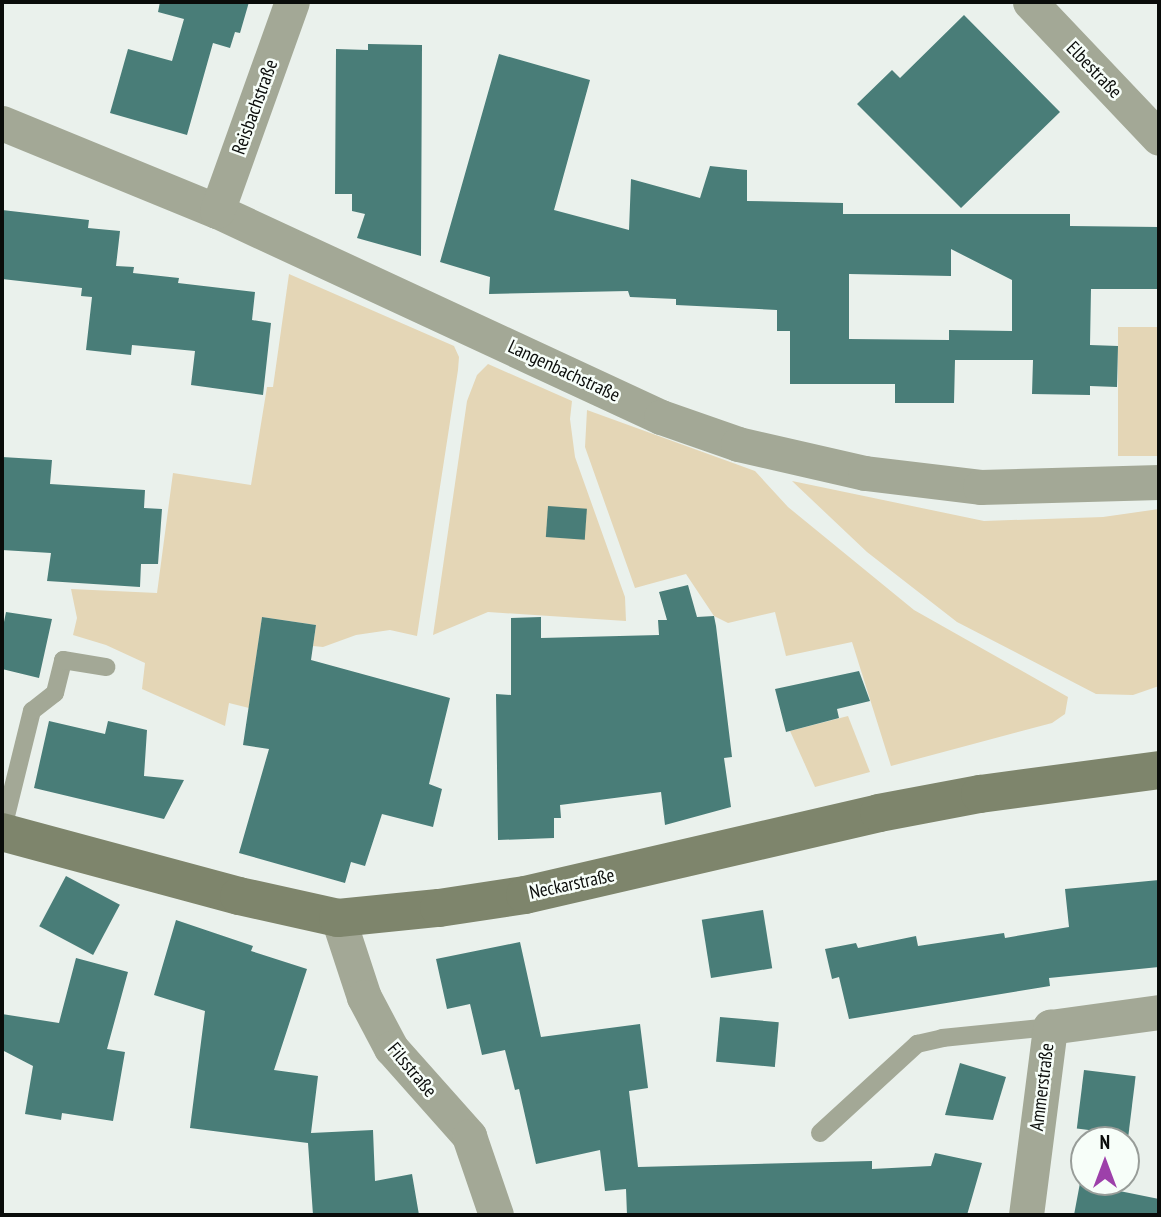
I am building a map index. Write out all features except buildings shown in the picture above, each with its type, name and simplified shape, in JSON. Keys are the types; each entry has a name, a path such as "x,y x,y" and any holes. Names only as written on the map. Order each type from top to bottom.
{"street":[{"name":"Reisbachstraße","path":"217,211 292,2"},
{"name":"Elbestraße","path":"1030,2 1159,138"},
{"name":"Langenbachstraße","path":"2,123 217,211 660,417 738,444 865,473 980,487 1159,482"},
{"name":"Neckarstraße","path":"2,832 239,896 338,918 439,908 525,895 879,813 1154,767"},
{"name":"Filsstraße","path":"338,918 364,997 385,1038 469,1136 496,1215"},
{"name":"Ammerstraße","path":"1026,1215 1050,1027 1159,1012"}],"lane":[{"path":"2,832 32,711 54,693 63,660 106,667"},
{"path":"820,1133 917,1044 942,1038 1050,1027"}],"shaded area":[{"path":"289,274 454,346 459,357 458,370 417,636 390,630 356,635 323,647 313,646 316,625 262,617 249,708 229,703 225,726 142,689 145,663 106,645 73,635 77,618 71,589 157,593 173,473 251,485 267,387 273,387"},
{"path":"1118,327 1159,327 1159,456 1118,456"},
{"path":"488,364 572,401 570,419 575,457 625,597 626,621 488,612 433,635 467,401 477,375"},
{"path":"587,410 755,471 788,507 914,610 1068,697 1065,714 1052,723 891,766 852,642 786,656 775,612 728,623 714,616 686,574 635,588 585,447"},
{"path":"792,481 984,521 1103,517 1159,509 1159,686 1133,695 1096,694 957,622 867,552"},
{"path":"848,716 870,772 815,787 790,731"}]}
